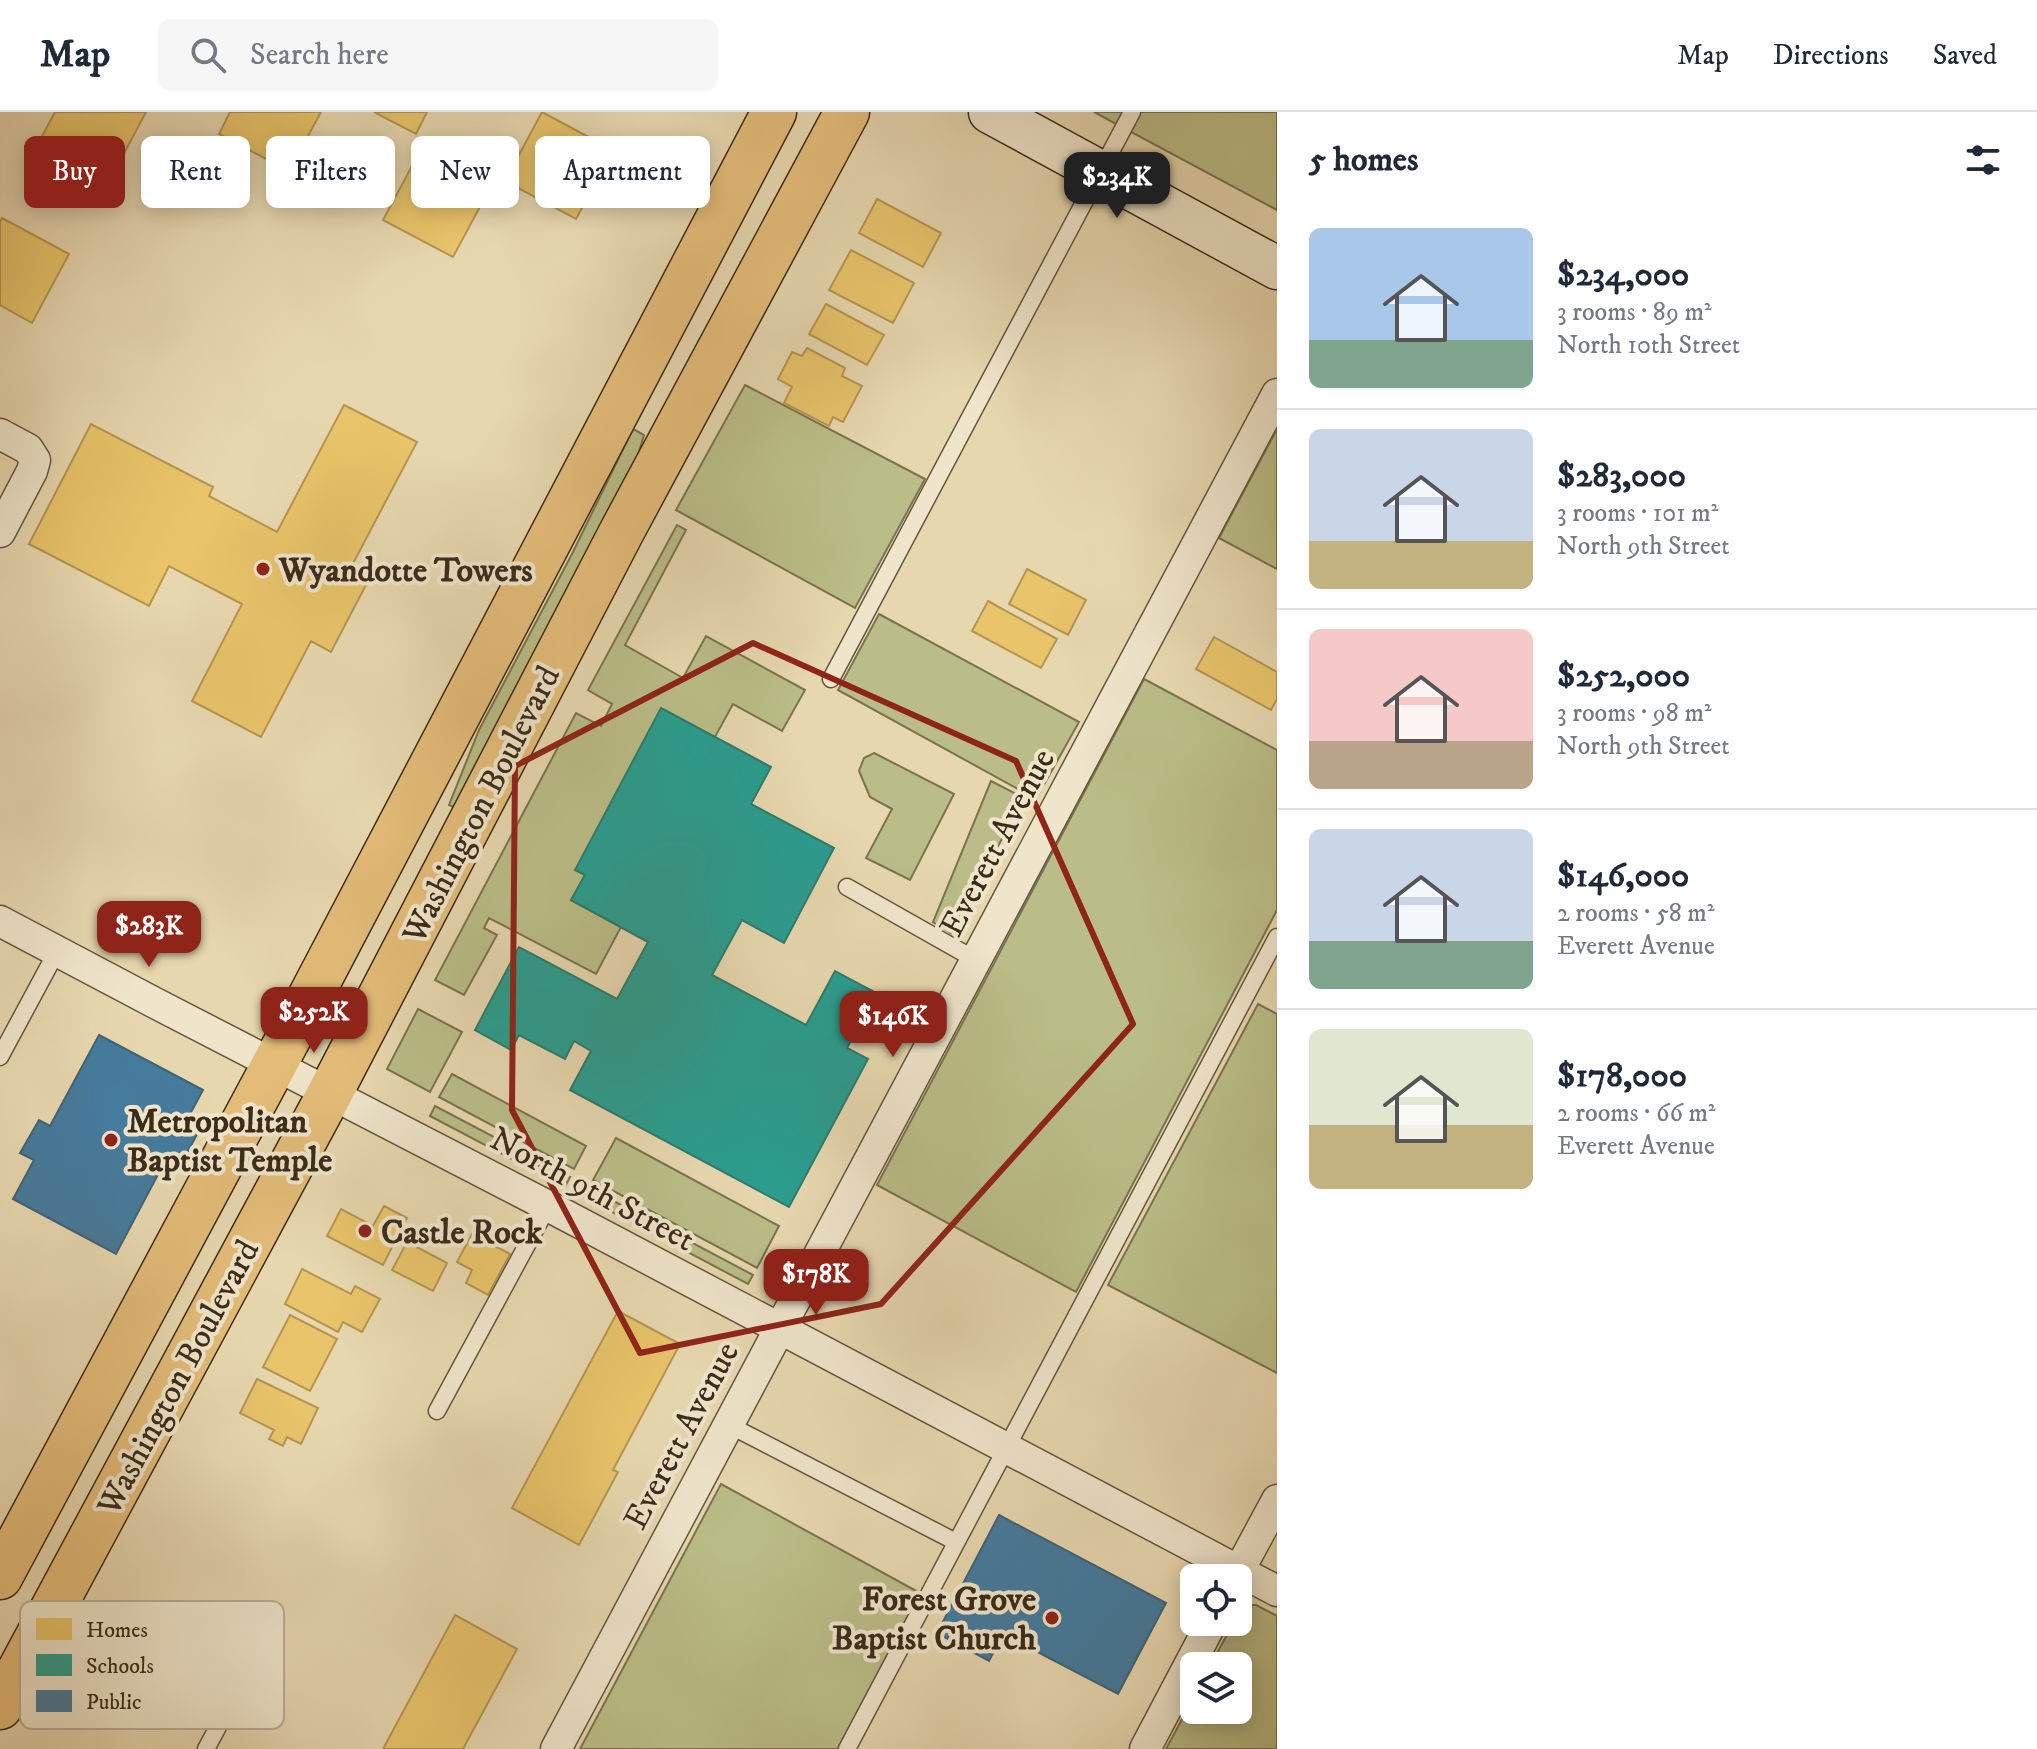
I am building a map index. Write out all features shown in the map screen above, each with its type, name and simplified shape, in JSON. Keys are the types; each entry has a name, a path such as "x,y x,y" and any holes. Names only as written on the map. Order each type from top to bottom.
{"main road":[{"name":"Washington Boulevard","path":"0,1577 274,1064 774,112"},
{"name":"Washington Boulevard","path":"57,1601 330,1093 622,531 847,112"},
{"name":"Washington Boulevard","path":"0,1707 20,1670"}],"street":[{"path":"990,112 1277,268"},
{"name":"Everett Avenue","path":"556,1749 1277,394"},
{"path":"0,434 28,449 35,460 0,532"},
{"name":"North 9th Street","path":"0,921 780,1328 1217,1564"},
{"path":"1243,1564 1277,1500"},
{"name":"North 9th Street","path":"1252,1581 1277,1591"},
{"path":"1145,1749 1205,1636"}],"lane":[{"path":"831,679 1132,112"},
{"path":"847,887 976,960"},
{"path":"847,1749 1277,937"},
{"path":"0,1057 57,951"},
{"path":"437,1411 548,1206"},
{"path":"729,1425 956,1542"},
{"path":"206,1749 217,1729"}],"highlighted area":[{"path":"753,643 1016,761 1133,1024 881,1304 640,1353 512,1110 515,766"}],"green space":[{"path":"1094,112 1277,112 1277,210"},
{"path":"745,385 925,479 855,608 676,510"},
{"path":"633,429 644,435 628,488 462,811 449,805 479,730 572,554"},
{"path":"1277,429 1277,569 1219,538"},
{"path":"677,525 686,530 625,645 683,678 706,636 805,690 782,731 733,704 715,737 585,875 571,900 621,927 596,974 489,918 484,928 497,935 464,995 435,980 576,713 601,726 612,704 588,690"},
{"path":"879,614 1079,722 1036,799 838,690"},
{"path":"1144,679 1277,750 1277,910 1076,1292 877,1185"},
{"path":"874,753 954,794 910,880 866,858 892,809 870,797 859,771 864,758"},
{"path":"991,781 1024,798 951,933 933,922"},
{"path":"1258,1004 1277,1014 1277,1373 1108,1285"},
{"path":"418,1009 462,1032 430,1092 387,1069"},
{"path":"452,1074 586,1146 574,1169 439,1097"},
{"path":"435,1106 570,1177 565,1187 430,1116"},
{"path":"616,1138 779,1226 757,1268 593,1180"},
{"path":"589,1188 753,1275 748,1284 584,1197"},
{"path":"721,1484 920,1593 838,1749 580,1749"},
{"path":"1252,1605 1277,1616 1277,1749 1166,1749 1180,1723 1252,1724 1252,1652 1218,1652 1226,1636 1252,1636"}],"building: Homes":[{"path":"55,112 146,112 125,152 125,136 42,136"},
{"path":"230,112 321,112 308,136 266,136 266,159 250,150 250,136 219,134"},
{"path":"374,112 427,112 416,134"},
{"path":"542,112 587,136 535,136 535,197 519,188 519,155"},
{"path":"411,168 411,208 479,208 453,257 383,220 389,208 395,208 395,198"},
{"path":"877,199 941,233 923,267 859,233"},
{"path":"555,208 582,208 576,219"},
{"path":"2,218 69,254 32,323 0,305"},
{"path":"851,250 914,283 893,323 829,290"},
{"path":"826,304 884,335 867,365 809,334"},
{"path":"807,348 845,368 842,376 862,386 843,422 833,417 829,426 784,403 792,387 778,379 792,352 802,356"},
{"name":"Wyandotte Towers","path":"344,405 417,442 349,571 368,581 331,652 311,641 261,737 192,701 242,604 169,566 149,606 29,544 91,424 213,487 209,496 277,532"},
{"path":"1027,569 1086,600 1068,635 1009,604"},
{"path":"988,601 1057,639 1041,668 972,631"},
{"path":"1214,637 1277,672 1277,699 1271,710 1196,669"},
{"name":"Castle Rock","path":"384,1206 407,1218 383,1265 327,1236 341,1209 373,1226"},
{"path":"472,1234 510,1254 488,1295 466,1283 472,1270 457,1262"},
{"path":"407,1242 447,1263 433,1291 392,1270"},
{"path":"302,1269 351,1294 355,1286 380,1299 362,1332 343,1322 338,1332 285,1304"},
{"path":"618,1311 680,1344 613,1470 618,1472 579,1545 512,1508"},
{"path":"290,1315 337,1339 310,1391 263,1367"},
{"path":"257,1379 318,1408 301,1444 287,1437 283,1446 269,1439 274,1430 240,1413"},
{"path":"455,1615 517,1649 463,1749 383,1749"}],"building: Schools":[{"path":"661,708 771,767 751,804 834,848 784,943 742,920 712,975 806,1025 835,971 876,993 847,1048 868,1059 789,1207 570,1090 591,1051 574,1041 565,1059 519,1035 511,1050 475,1030 519,947 617,999 648,942 571,900 585,875 575,870"}],"building: Public":[{"name":"Metropolitan Baptist Temple","path":"99,1035 203,1090 189,1116 203,1123 177,1172 163,1165 116,1254 13,1199 34,1160 20,1153 39,1120 50,1126"},
{"name":"Forest Grove Baptist Church","path":"999,1515 1166,1603 1118,1694 1003,1634 989,1661 937,1633"}],"place":[{"name":"Wyandotte Towers","path":"263,569"},
{"name":"Metropolitan Baptist Temple","path":"111,1140"},
{"name":"Castle Rock","path":"365,1231"},
{"name":"Forest Grove Baptist Church","path":"1052,1618"}]}
